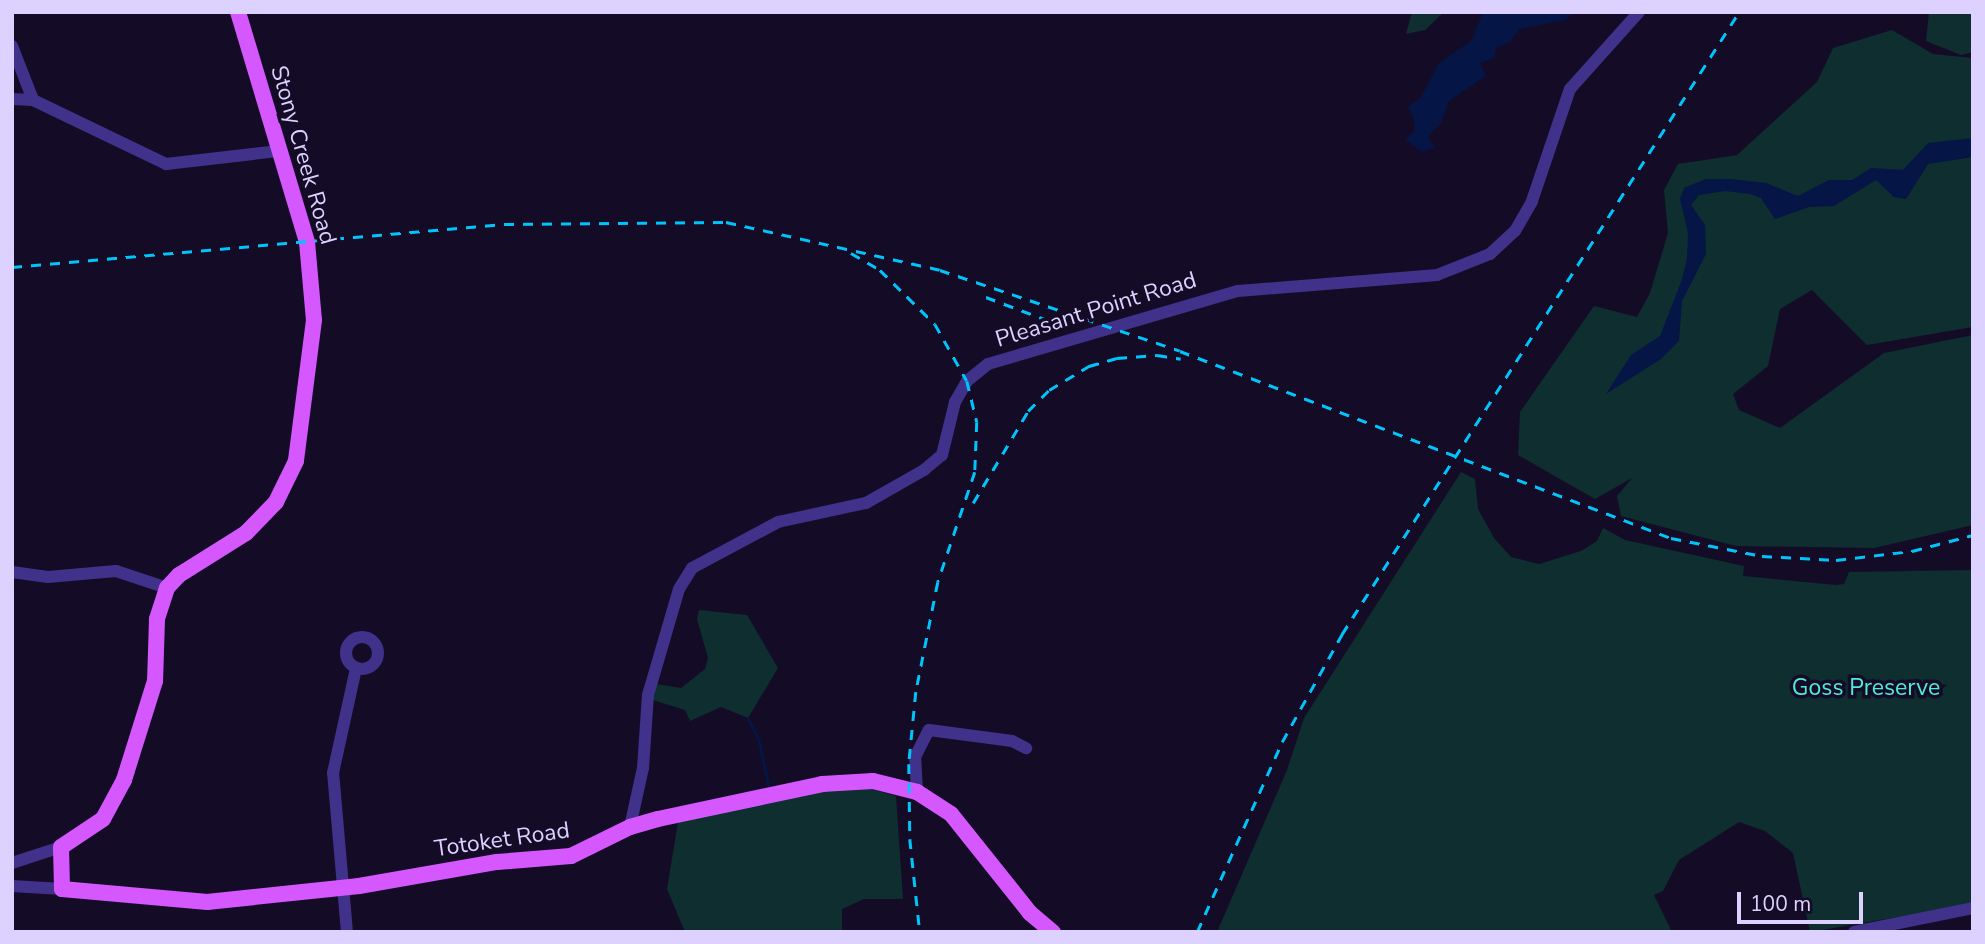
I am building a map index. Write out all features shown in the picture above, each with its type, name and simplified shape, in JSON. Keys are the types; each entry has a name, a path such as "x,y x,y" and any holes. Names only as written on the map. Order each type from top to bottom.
{"main road":[{"name":"Stony Creek Road","path":"167,588 179,575 246,533 275,502 296,461 311,358 313,287 307,242 239,12"},
{"path":"62,889 61,847 103,819 124,780 155,681 157,619 167,588"},
{"name":"Totoket Road","path":"62,889 207,902 344,888 497,862 571,856 630,827 842,782 883,782 917,792 964,826 1030,913 1053,932"}],"street":[{"name":"Pleasant Point Road","path":"630,827 643,768 648,695 679,589 692,568 778,522 866,503 924,470 942,455 955,401 967,381 988,365 1238,291 1437,275 1490,254 1515,231 1532,201 1570,89 1639,12"},
{"path":"12,46 33,100"},
{"path":"12,99 33,100 166,164 279,151"},
{"path":"12,572 48,577 116,571 167,588"},
{"path":"347,932 334,753 356,668"},
{"path":"917,792 915,757 929,730 1012,741 1026,748"},
{"path":"12,863 61,847"},
{"name":"Totoket Road","path":"12,886 62,889"},
{"path":"1854,932 1973,908"}],"green space":[{"path":"1412,12 1444,12 1425,30 1406,34"},
{"path":"1929,12 1973,12 1973,52 1961,55 1926,41"},
{"path":"1892,30 1933,54 1973,58 1973,327 1867,345 1812,290 1780,309 1768,366 1733,394 1739,410 1780,428 1884,353 1973,335 1973,525 1874,548 1736,546 1621,516 1617,496 1632,478 1595,499 1518,455 1520,412 1594,306 1637,317 1650,293 1668,233 1664,190 1678,164 1737,155 1817,82 1833,48"},
{"name":"Goss Preserve","path":"1461,472 1475,479 1478,509 1494,538 1511,557 1539,564 1581,551 1597,541 1603,528 1625,540 1744,566 1743,576 1836,585 1844,584 1849,572 1973,570 1973,904 1810,932 1793,853 1765,831 1739,822 1679,860 1663,891 1654,895 1672,932 1217,932 1287,770 1304,718"},
{"path":"699,610 747,615 778,668 748,718 721,707 690,721 685,710 653,700 656,684 681,688 705,669 708,658 697,619"},
{"path":"867,788 896,796 903,899 864,899 842,909 842,932 685,932 667,889 678,822 825,790"}],"shaded area":[{"path":"1483,12 1574,12 1566,20 1519,29 1510,42 1496,48 1494,58 1480,63 1486,76 1449,101 1441,123 1428,136 1435,148 1422,152 1405,139 1414,132 1415,121 1408,107 1421,97 1439,63 1471,41"},
{"path":"1973,138 1973,157 1928,164 1906,199 1894,197 1876,180 1834,206 1809,207 1775,219 1761,198 1750,194 1725,191 1699,195 1691,205 1705,225 1706,254 1682,301 1679,341 1661,359 1606,394 1631,355 1660,336 1681,282 1687,259 1688,233 1680,199 1684,188 1706,179 1731,179 1766,183 1798,196 1829,180 1852,180 1871,168 1903,170 1928,143"}],"waterway":[{"path":"748,718 759,740 769,787"}],"railway":[{"path":"1197,932 1282,742 1342,634 1739,12"},
{"path":"12,267 504,224 726,222 940,270 1180,351 1671,538 1762,556 1836,560 1912,551 1973,535"},
{"path":"851,253 880,270 935,324 967,381 977,422 975,472 938,582 916,692 909,764 910,839 920,932"},
{"path":"986,297 1071,329"},
{"path":"973,503 1028,411 1049,390 1089,366 1117,358 1157,355 1181,359"}]}
